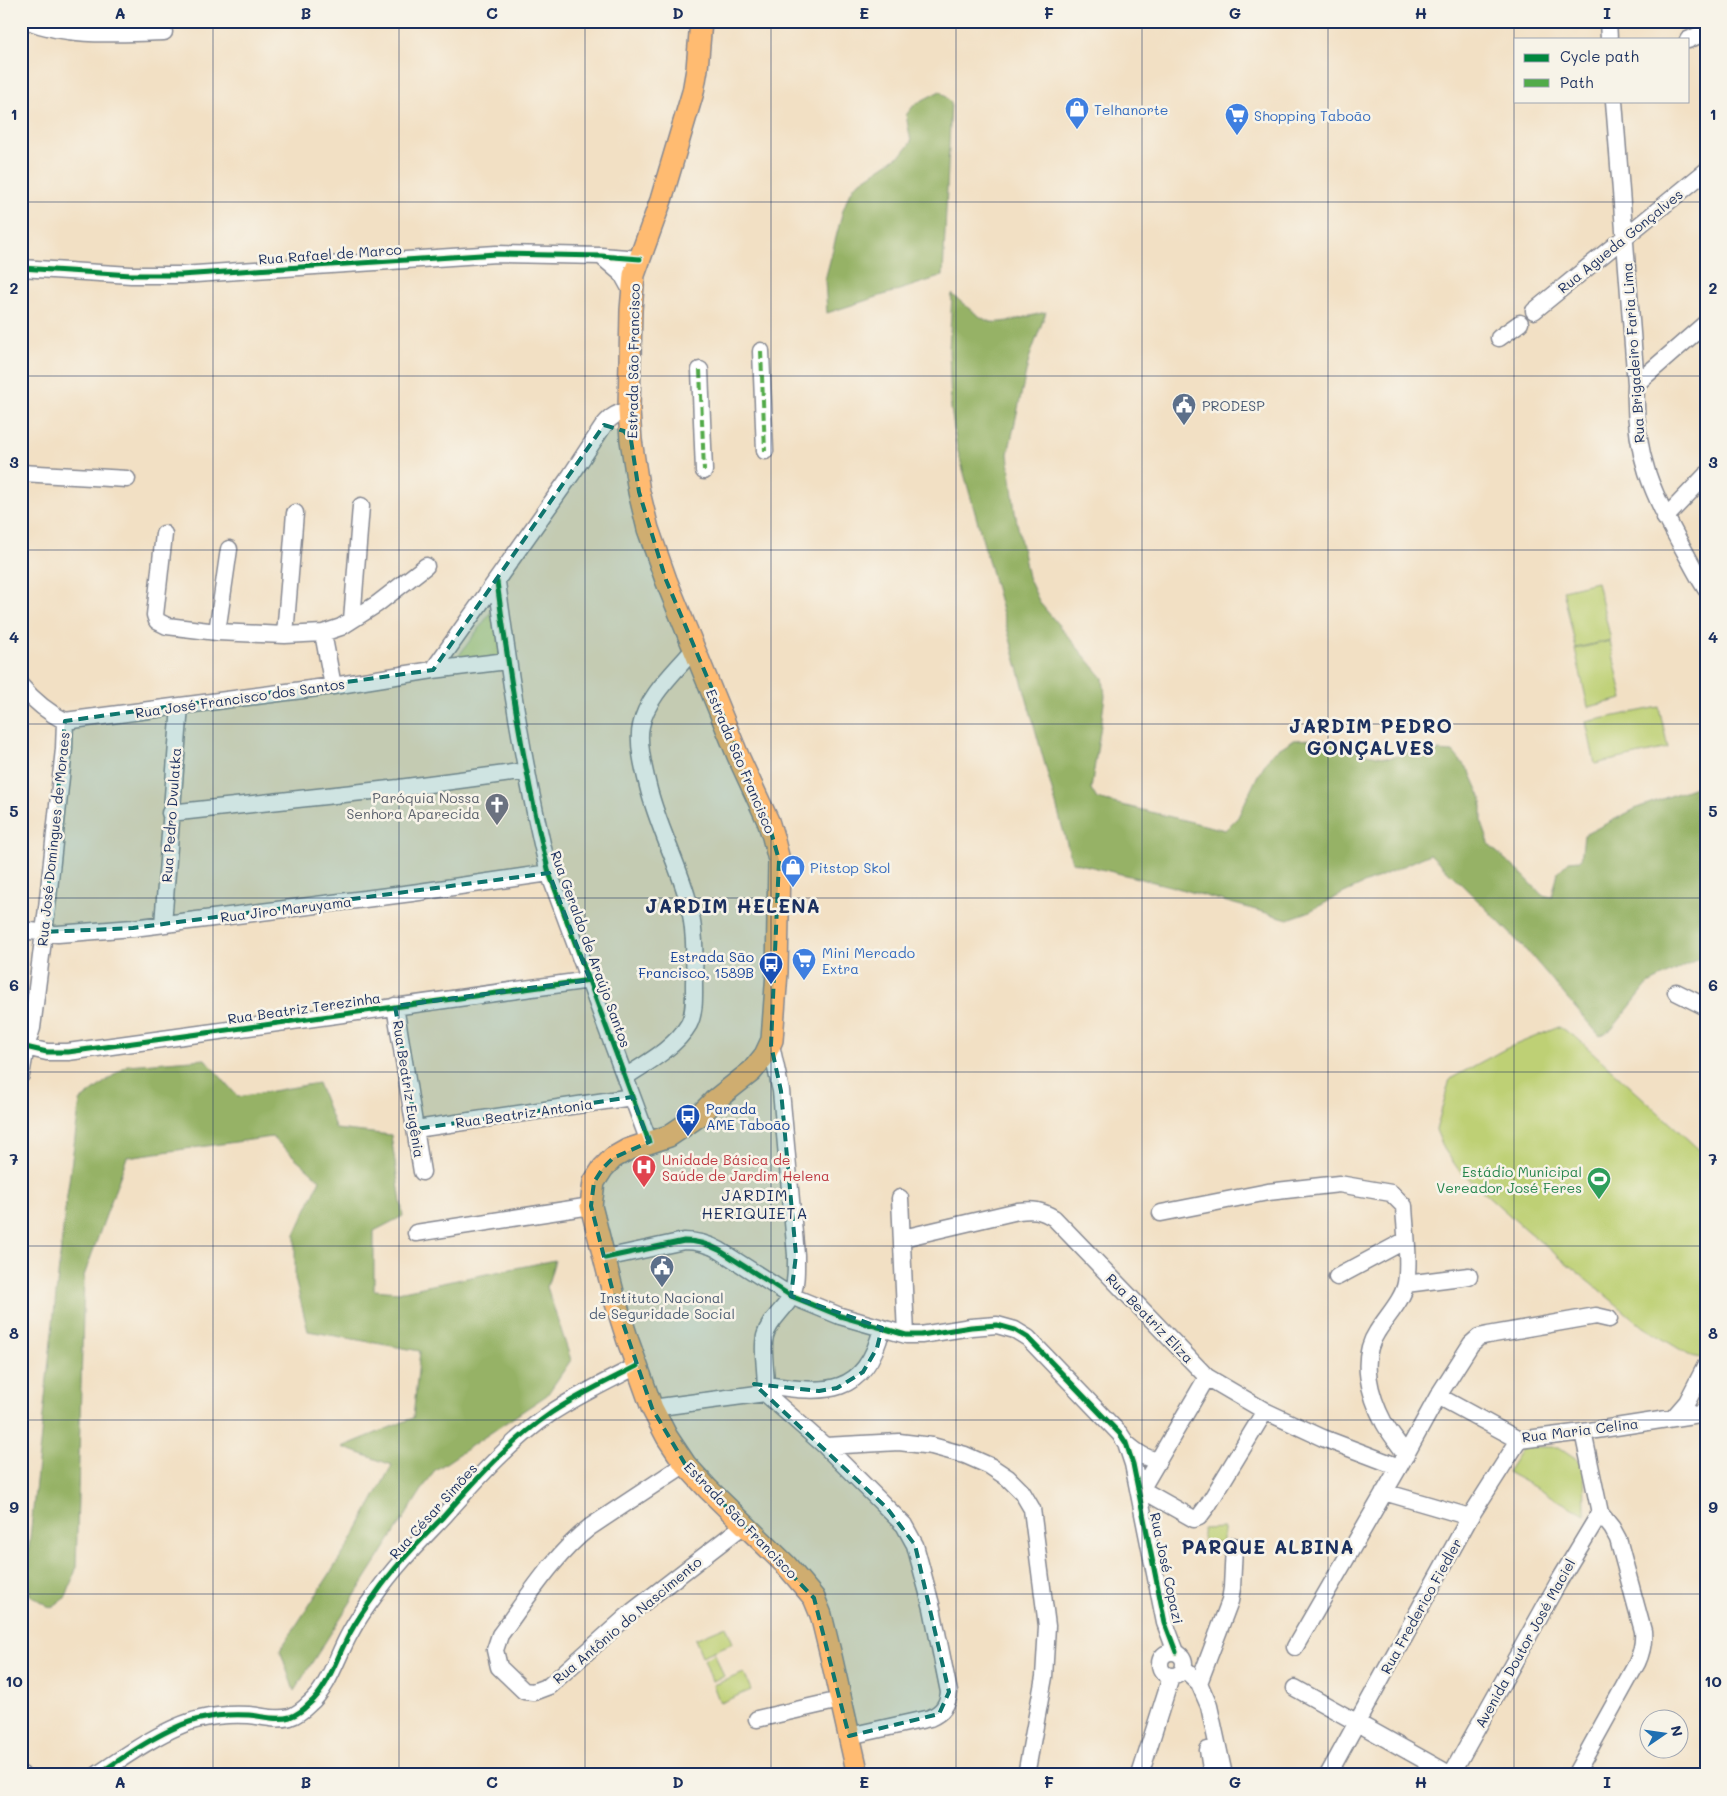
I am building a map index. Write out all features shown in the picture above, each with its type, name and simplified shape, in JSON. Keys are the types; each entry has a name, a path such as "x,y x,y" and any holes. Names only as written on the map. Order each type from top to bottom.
{"main road":[{"name":"Estrada São Francisco","path":"701,21 693,92 661,200 634,275 631,310 629,410 631,440 639,492 648,529 694,649 738,756 768,821 779,860 777,972 771,1045 752,1071 714,1101 700,1115 669,1136 649,1142 613,1158 603,1168 594,1182 591,1206 615,1300 652,1408 667,1437 685,1464 744,1525 786,1564 814,1598 821,1615 858,1775"}],"street":[{"path":"28,21 61,31 164,32"},
{"path":"1608,21 1609,38"},
{"path":"1690,39 1706,32"},
{"name":"Rua Brigadeiro Faria Lima","path":"1614,102 1636,384 1636,428 1650,485 1665,518 1706,589"},
{"name":"Rua Agueda Gonçalves","path":"1534,311 1706,171"},
{"name":"Rua Rafael de Marco","path":"21,268 181,275 496,254 601,256 640,259"},
{"path":"601,256 622,274 632,292"},
{"path":"1499,338 1520,322"},
{"path":"1636,384 1706,323"},
{"path":"761,351 766,451"},
{"path":"700,370 704,471"},
{"path":"433,670 607,422 630,374"},
{"path":"607,422 618,413 629,410"},
{"path":"607,422 624,432 631,440"},
{"path":"21,473 127,479"},
{"path":"1665,518 1706,475"},
{"path":"352,620 361,506"},
{"path":"285,635 295,514"},
{"path":"164,534 155,615 157,621 167,626 218,632 285,635 323,633 341,627 377,604 426,566"},
{"path":"218,632 229,549"},
{"name":"Rua Geraldo de Araújo Santos","path":"496,582 507,661 527,771 539,834 549,873 649,1142"},
{"path":"323,633 333,686"},
{"path":"625,1077 659,1055 681,1034 689,1023 694,1007 695,964 693,927 687,897 653,808 645,772 640,734 644,716 656,694 694,649"},
{"name":"Rua José Francisco dos Santos","path":"65,721 507,661"},
{"path":"21,686 26,705 65,721"},
{"name":"Rua Pedro Dvulatka","path":"163,924 170,812 180,706"},
{"name":"Rua José Domingues de Moraes","path":"21,1075 24,1046 32,1028 44,932 64,749 65,721"},
{"path":"170,812 399,788 527,771"},
{"name":"Rua Jiro Maruyama","path":"21,930 58,934 133,928 549,873"},
{"name":"Rua Beatriz Terezinha","path":"24,1046 47,1052 68,1052 590,980"},
{"path":"1676,992 1706,1007"},
{"name":"Rua Beatriz Eugênia","path":"395,1006 422,1172"},
{"path":"771,1045 780,1091 796,1255 796,1275 791,1296 769,1327 765,1336 765,1389 904,1525 915,1545 932,1608 949,1692 945,1707 939,1714 922,1720 849,1736"},
{"path":"752,1071 769,1079 780,1091"},
{"name":"Rua Beatriz Antonia","path":"416,1129 632,1096"},
{"path":"1161,1213 1268,1192 1339,1184 1391,1193 1404,1206 1406,1284 1399,1299 1374,1336 1367,1356 1368,1376 1374,1398 1402,1461"},
{"path":"900,1198 906,1335"},
{"path":"416,1233 591,1206"},
{"name":"Rua Beatriz Eliza","path":"903,1238 1018,1211 1031,1209 1043,1212 1054,1218 1208,1377 1265,1411 1323,1438 1402,1461"},
{"path":"1337,1277 1406,1240"},
{"path":"605,1258 684,1241 697,1241 720,1250 791,1296 840,1316 906,1335 940,1333 986,1325 997,1325 1015,1330 1028,1338 1054,1364 1120,1434 1126,1443 1143,1455 1153,1460 1158,1460"},
{"path":"1406,1284 1469,1276"},
{"path":"1295,1647 1438,1396 1471,1344 1479,1338 1596,1316 1609,1319"},
{"path":"652,1408 765,1389 818,1391 837,1388 862,1372 877,1348 882,1328"},
{"path":"1674,1417 1687,1402 1706,1365"},
{"name":"Rua César Simões","path":"97,1775 153,1740 181,1725 198,1719 222,1714 276,1719 292,1717 309,1704 319,1693 350,1633 375,1594 483,1473 521,1437 550,1414 637,1366"},
{"path":"1208,1377 1145,1483 1139,1488 1194,1519 1198,1517 1208,1505 1265,1411"},
{"name":"Rua Maria Celina","path":"1438,1396 1519,1440 1674,1417"},
{"path":"1674,1417 1706,1412"},
{"path":"1575,1775 1637,1663 1644,1643 1643,1631 1618,1539 1600,1513 1583,1432"},
{"name":"Rua Frederico Fiedler","path":"1328,1775 1470,1517 1519,1440"},
{"path":"825,1446 899,1442 932,1446 966,1455 990,1466 1008,1478 1022,1492 1032,1509 1047,1626 1044,1677 1026,1775"},
{"name":"Rua José Copazi","path":"1126,1443 1139,1488 1165,1623 1168,1655"},
{"name":"Rua Antônio do Nascimento","path":"685,1464 590,1527 563,1551 500,1635 495,1650 499,1666 524,1691 533,1692 549,1686 633,1611 744,1525"},
{"path":"1384,1492 1470,1517"},
{"name":"Avenida Doutor José Maciel","path":"1451,1775 1558,1583 1600,1513"},
{"path":"1224,1775 1210,1706 1200,1683 1230,1601 1234,1546"},
{"path":"1140,1775 1178,1674 1184,1661 1180,1654 1168,1655 1160,1662 1161,1670 1178,1674 1200,1683"},
{"path":"1178,1674 1186,1682 1198,1701 1212,1775"},
{"path":"1295,1688 1451,1775"},
{"path":"757,1719 840,1700"}],"highlighted area":[{"path":"604,425 624,431 631,440 639,492 666,580 768,821 779,860 771,1045 781,1091 796,1255 791,1296 882,1328 877,1348 863,1372 837,1388 819,1391 754,1384 887,1508 915,1545 949,1692 939,1714 849,1736 814,1598 685,1464 652,1408 615,1300 591,1206 594,1182 603,1168 613,1158 649,1142 632,1097 416,1129 395,1006 590,980 549,873 133,928 44,932 65,721 433,670"}],"green space":[{"path":"940,91 951,102 943,276 827,313 825,280 848,197 855,185 903,153 911,142 906,115 915,104"},
{"path":"952,294 976,314 991,322 1011,321 1046,312 1029,359 1008,454 1015,512 1028,577 1040,603 1103,678 1105,696 1091,789 1097,799 1225,830 1238,817 1258,775 1272,753 1293,740 1315,739 1330,741 1367,754 1389,758 1409,753 1453,752 1470,772 1482,799 1482,823 1490,846 1523,875 1542,895 1552,897 1558,872 1569,861 1581,860 1584,835 1637,808 1706,783 1706,955 1648,984 1612,1029 1600,1036 1522,946 1430,854 1344,893 1308,912 1288,919 1170,886 1072,862 957,448 951,409 949,350"},
{"path":"1597,582 1611,640 1576,648 1563,590"},
{"path":"494,608 503,657 455,661"},
{"path":"1610,641 1623,699 1588,707 1575,649"},
{"path":"1659,707 1668,748 1595,764 1586,722"},
{"name":"Estádio Municipal Vereador José Feres","path":"1559,1027 1577,1038 1706,1156 1706,1351 1702,1358 1691,1356 1643,1327 1526,1230 1458,1169 1444,1149 1436,1130 1450,1079 1505,1049"},
{"path":"205,1059 238,1097 318,1083 336,1129 391,1135 403,1216 374,1231 374,1290 398,1292 555,1260 547,1287 571,1360 547,1395 434,1471 294,1691 280,1650 350,1543 392,1465 342,1447 413,1418 420,1351 308,1331 295,1279 295,1234 320,1180 272,1137 127,1157 84,1276 76,1569 66,1597 51,1608 30,1595 26,1575 65,1210 80,1101 127,1065"},
{"path":"1523,1447 1559,1447 1584,1464 1585,1515 1507,1472"},
{"path":"1223,1528 1223,1542 1203,1543 1202,1529"},
{"path":"726,1626 733,1643 702,1656 695,1639"},
{"path":"715,1654 724,1677 712,1681 704,1659"},
{"path":"744,1673 751,1690 720,1703 713,1685"}],"marked path":[{"path":"761,351 765,451"},
{"path":"700,370 704,471"}],"cycle path":[{"path":"21,268 131,275 181,275 496,254 601,256 640,259"},
{"path":"497,582 519,728 540,837 549,873 649,1142"},
{"path":"21,1046 47,1052 68,1052 590,980"},
{"path":"605,1258 684,1241 698,1242 719,1250 791,1296 840,1316 906,1335 921,1335 997,1325 1015,1330 1028,1338 1120,1434 1126,1443 1133,1464 1165,1623 1176,1652"},
{"path":"97,1775 147,1742 188,1723 206,1718 230,1715 285,1718 302,1710 322,1689 353,1628 382,1585 407,1555 493,1462 521,1436 551,1413 582,1394 637,1366"}],"place":[{"name":"Telhanorte","path":"1077,130"},
{"name":"Shopping Taboão","path":"1237,136"},
{"name":"PRODESP","path":"1184,426"},
{"name":"Paróquia Nossa Senhora Aparecida","path":"497,826"},
{"name":"Pitstop Skol","path":"793,888"},
{"name":"Mini Mercado Extra","path":"804,981"},
{"name":"Estrada São Francisco, 1589B","path":"771,985"},
{"name":"Parada AME Taboão","path":"688,1137"},
{"name":"Unidade Básica de Saúde de Jardim Helena","path":"644,1188"},
{"name":"Estádio Municipal Vereador José Feres","path":"1599,1200"},
{"name":"Instituto Nacional de Seguridade Social","path":"662,1288"}],"district":[{"name":"JARDIM PEDRO GONÇALVES","path":"1371,736"},
{"name":"JARDIM HELENA","path":"733,905"},
{"name":"JARDIM HERIQUIETA","path":"755,1203"},
{"name":"PARQUE ALBINA","path":"1268,1546"}]}
